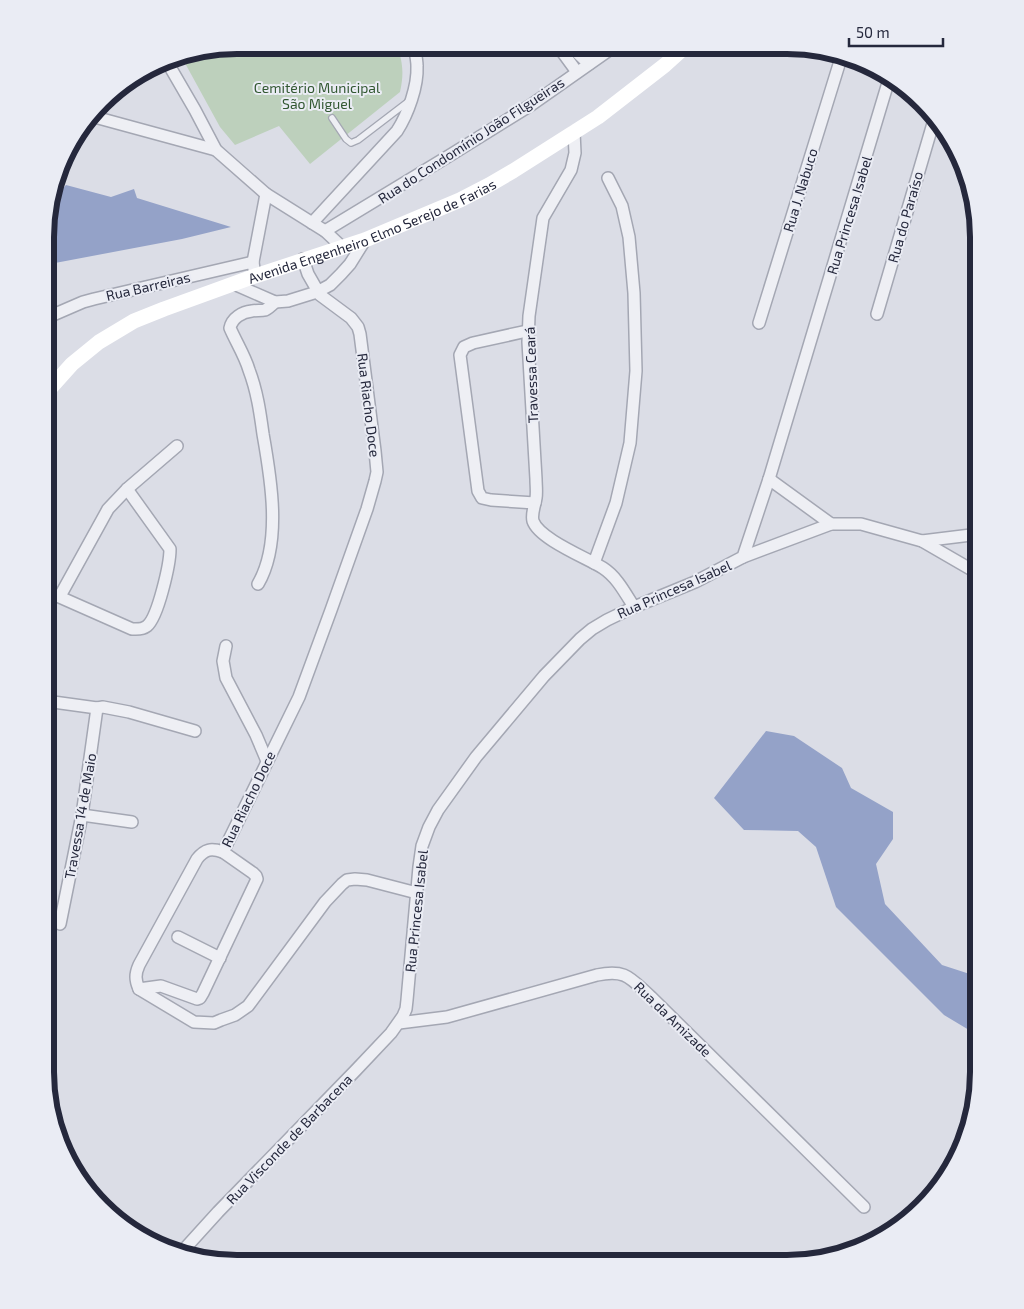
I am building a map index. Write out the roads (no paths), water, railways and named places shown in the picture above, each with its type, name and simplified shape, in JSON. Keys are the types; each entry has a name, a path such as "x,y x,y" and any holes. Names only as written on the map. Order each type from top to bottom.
{"main road":[{"name":"Avenida Engenheiro Elmo Serejo de Farias","path":"54,384 72,364 99,342 134,322 234,284 254,269 303,259 365,240 460,200 514,171 574,132 631,92 676,54"}],"street":[{"path":"312,223 397,131 403,122 416,82 415,54"},
{"path":"564,54 577,72"},
{"path":"578,54 589,64"},
{"name":"Rua do Condomínio João Filgueiras","path":"325,231 515,115 604,54"},
{"name":"Rua J. Nabuco","path":"759,323 840,61"},
{"path":"170,67 216,150 266,194 325,231 342,247"},
{"name":"Rua Princesa Isabel","path":"399,1023 408,1000 422,846 428,826 476,757 544,676 592,629 634,607 695,582 743,557 769,479 888,84"},
{"path":"98,118 216,150"},
{"name":"Rua do Paraíso","path":"876,314 932,126"},
{"name":"Travessa Ceará","path":"574,132 575,153 571,170 544,218 534,274 528,331 536,479 533,520 536,526 560,546 603,568 621,585 634,607"},
{"path":"594,563 616,503 630,443 636,371 634,293 629,237 622,206 608,178"},
{"path":"254,269 266,194"},
{"path":"234,284 275,302 288,301 317,292 341,274 350,264 365,240"},
{"name":"Rua Riacho Doce","path":"139,989 136,982 138,965 191,868 202,853 214,849 223,852 299,696 367,509 377,472 358,327 351,318 317,292 303,259"},
{"name":"Rua Barreiras","path":"54,315 94,299 254,269"},
{"path":"258,584 266,569 270,542 271,477 256,393 249,368 230,328 235,318 252,311 264,310 275,302"},
{"path":"528,331 472,343 464,347 460,355 478,491 482,498 491,500 535,503"},
{"path":"60,596 108,509 127,489 177,446"},
{"path":"769,479 831,524"},
{"path":"54,594 132,629 143,628 150,622 164,588 170,549 127,489"},
{"path":"743,557 831,524 861,524 922,541 970,569"},
{"path":"922,541 970,535"},
{"path":"226,646 223,662 226,678 256,735 267,761"},
{"path":"54,702 129,712 195,731"},
{"name":"Travessa 14 de Maio","path":"60,924 82,815 97,708"},
{"path":"82,815 132,822"},
{"path":"139,989 161,986 196,999 200,998 257,879 254,873 223,852"},
{"path":"139,989 194,1022 221,1020 235,1015 248,1006 325,902 348,880 367,880 417,893"},
{"path":"178,937 220,958"},
{"name":"Rua da Amizade","path":"399,1023 447,1017 597,975 610,972 620,973 632,980 651,997 864,1207"},
{"name":"Rua Visconde de Barbacena","path":"185,1248 399,1023"}],"lane":[{"path":"332,118 346,139 351,143 358,140 411,100"}],"water":[{"path":"66,185 111,197 134,189 137,198 231,227 182,239 54,264 54,225 59,192"},
{"path":"766,731 794,736 842,768 851,788 893,812 893,839 876,864 885,904 942,965 970,974 970,1031 944,1015 836,907 816,847 798,831 744,830 714,798"}],"park label":[{"name":"Cemitério Municipal São Miguel","path":"317,95"}]}
